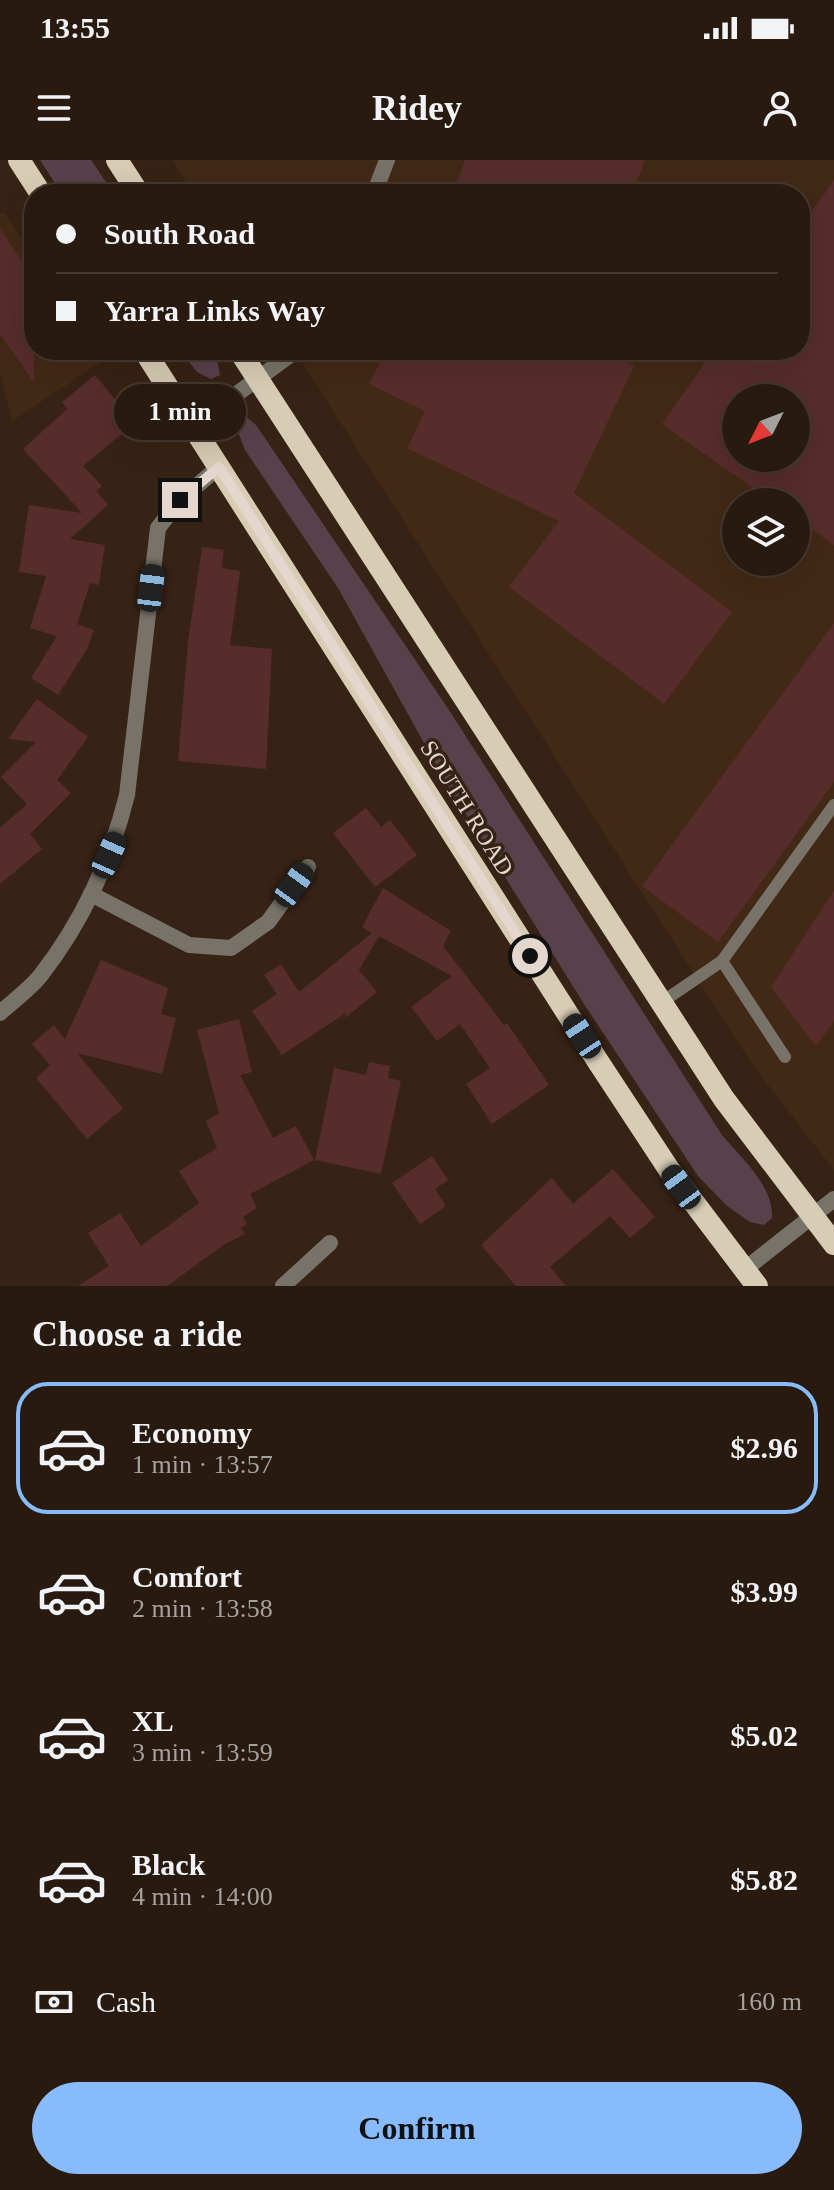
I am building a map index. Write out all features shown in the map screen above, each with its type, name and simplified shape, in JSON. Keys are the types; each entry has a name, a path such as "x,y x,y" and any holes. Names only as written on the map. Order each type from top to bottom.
{"highway":[{"path":"19,160 35,184"},
{"path":"117,160 133,184"},
{"name":"SOUTH ROAD","path":"150,360 599,1063 670,1171 751,1278"},
{"path":"245,360 732,1111 834,1244"}],"street":[{"path":"378,184 387,160"},
{"path":"193,426 284,360"},
{"path":"0,1013 40,976 91,894 117,835 127,795 158,528 180,500 219,467"},
{"path":"91,894 189,945 231,948 268,922 308,867"},
{"path":"751,1278 812,1216 834,1199"},
{"path":"283,1286 330,1243"}],"lane":[{"path":"662,1002 722,961 834,805"},
{"path":"722,961 785,1057"}],"shaded area":[{"path":"40,160 91,160 107,184 56,184"},
{"path":"172,160 834,160 834,1170 752,1064 300,360 810,360 810,184 188,184"},
{"path":"4,212 24,241 24,360 104,360 12,421 0,373 0,214"},
{"path":"188,360 217,360 220,375 211,379 197,372"},
{"path":"245,416 256,425 447,707 722,1135 762,1184 768,1195 772,1218 764,1225 750,1222 727,1206 698,1176 584,1004 444,779 338,588 245,450 235,424"}],"building":[{"path":"465,160 645,160 636,184 456,184"},
{"path":"834,180 834,545 810,528 810,488 753,488 730,472 810,472 810,384 722,384 722,466 662,424 707,360 810,360 810,214"},
{"path":"0,229 24,264 24,360 34,360 34,382 0,334"},
{"path":"381,360 621,360 634,366 574,493 732,612 664,704 509,587 559,521 407,448 425,411 369,384"},
{"path":"95,375 135,423 83,466 102,486 96,491 108,505 70,539 105,545 99,585 90,583 77,624 94,630 87,649 58,695 31,678 57,636 30,628 46,576 19,572 29,505 82,513 23,449 67,409 62,402"},
{"path":"202,547 224,550 222,568 240,571 230,645 272,649 266,769 178,761 188,641"},
{"path":"834,623 834,782 718,942 642,886"},
{"path":"37,699 88,737 57,780 71,793 30,834 42,849 0,884 0,828 27,804 1,777 36,742 8,739"},
{"path":"366,808 381,827 390,820 417,855 375,887 333,833"},
{"path":"383,888 451,931 443,946 504,1025 507,1023 549,1085 492,1124 466,1084 490,1068 460,1024 437,1041 411,1007 452,976 379,936 359,970 377,992 345,1018 346,1013 282,1055 252,1011 277,994 264,975 281,964 299,992 372,933 362,927"},
{"path":"834,891 834,1021 816,1046 771,987"},
{"path":"101,960 168,988 161,1014 176,1018 162,1074 77,1053 123,1108 87,1139 36,1078 50,1065 32,1044 54,1025 65,1039"},
{"path":"239,1019 252,1072 240,1075 273,1138 296,1126 314,1160 250,1194 257,1208 243,1217 247,1224 241,1228 245,1234 225,1244 167,1286 78,1286 109,1266 88,1233 120,1213 141,1246 199,1203 179,1171 217,1148 206,1121 219,1113 197,1030"},
{"path":"369,1062 390,1066 388,1078 401,1081 381,1174 315,1160 334,1068 366,1075"},
{"path":"432,1156 448,1180 435,1189 446,1206 420,1224 392,1183"},
{"path":"613,1169 655,1217 630,1238 610,1216 550,1267 566,1286 516,1286 481,1245 552,1178 573,1204"}],"route":[{"path":"180,500 219,467 530,956"}]}
